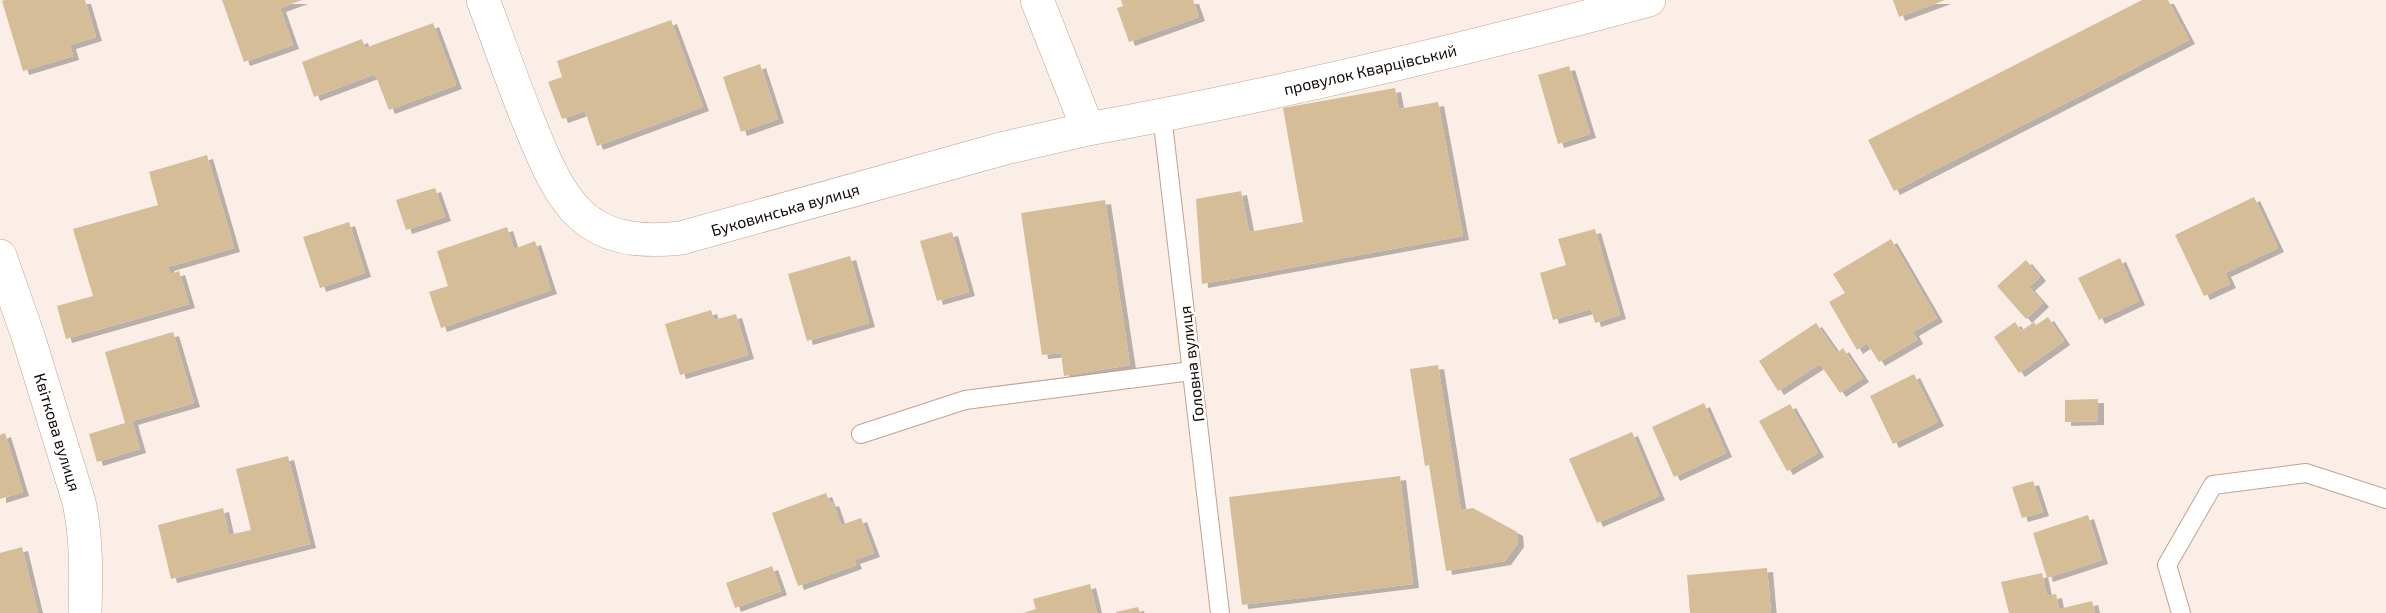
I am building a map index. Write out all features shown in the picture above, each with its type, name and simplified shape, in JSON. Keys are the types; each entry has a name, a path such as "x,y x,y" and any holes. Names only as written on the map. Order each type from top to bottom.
{"street":[{"name":"Буковинська вулиця","path":"483,0 549,173 560,192 584,218 622,236 640,240 681,238 994,151 1088,129"},
{"path":"1037,0 1088,129"},
{"name":"провулок Кварцівський","path":"1088,129 1162,115 1495,41 1559,12 1649,0"},
{"name":"Квіткова вулиця","path":"0,256 32,347 79,502 85,546 85,613"}],"lane":[{"name":"Головна вулиця","path":"1162,115 1220,613"},
{"path":"861,434 965,400 1191,371"},
{"path":"2181,613 2167,565 2213,485 2306,473 2386,499"}],"building":[{"path":"85,0 96,37 70,45 73,56 23,71 2,1"},
{"path":"222,0 302,0 280,8 293,45 244,62"},
{"path":"1121,0 1193,0 1199,17 1129,42 1117,8 1123,6"},
{"path":"1893,0 1945,0 1899,17"},
{"path":"2142,0 2168,0 2189,40 1894,191 1868,140"},
{"path":"671,20 703,107 597,146 585,111 562,119 548,82 562,77 557,61"},
{"path":"433,23 456,85 389,110 375,74 314,97 302,62 362,39 365,48"},
{"path":"760,64 778,119 741,132 723,77"},
{"path":"1569,66 1590,134 1558,144 1538,75"},
{"path":"1395,88 1399,109 1438,102 1463,236 1202,284 1196,199 1241,191 1249,232 1303,222 1283,108"},
{"path":"207,155 234,248 168,267 170,274 179,271 189,304 66,339 57,306 93,296 73,229 158,205 149,172"},
{"path":"435,188 445,217 406,230 396,200"},
{"path":"2254,197 2278,248 2225,273 2230,284 2204,296 2175,235"},
{"path":"1105,200 1130,365 1064,376 1061,353 1042,355 1021,213"},
{"path":"349,222 365,273 320,288 303,237"},
{"path":"507,227 514,249 535,241 551,290 441,328 429,292 448,286 437,251"},
{"path":"1595,229 1620,315 1595,323 1591,309 1553,320 1540,273 1566,265 1558,239"},
{"path":"952,232 969,292 937,301 920,241"},
{"path":"1891,239 1937,318 1913,332 1917,340 1879,362 1867,343 1857,350 1829,302 1845,293 1833,274"},
{"path":"850,256 869,323 807,341 788,274"},
{"path":"2120,258 2139,301 2099,320 2078,278"},
{"path":"2026,260 2040,277 2029,287 2043,303 2026,319 1997,286"},
{"path":"711,310 714,320 736,314 748,355 680,375 665,324"},
{"path":"2048,317 2064,341 2019,373 1994,337 2015,322 2021,331 2034,322 2036,325"},
{"path":"1816,323 1837,353 1843,348 1863,378 1840,393 1820,364 1778,391 1759,361"},
{"path":"173,332 194,403 132,421 140,449 97,462 89,434 125,423 105,352"},
{"path":"1438,365 1461,510 1473,508 1517,532 1518,543 1505,561 1446,571 1429,465 1425,466 1410,369"},
{"path":"1914,374 1938,422 1893,444 1870,396"},
{"path":"2098,399 2098,421 2065,422 2065,400"},
{"path":"1704,403 1726,453 1674,477 1652,427"},
{"path":"1790,404 1818,453 1787,471 1759,421"},
{"path":"1632,432 1659,496 1597,523 1569,459"},
{"path":"5,433 23,492 0,499 0,435"},
{"path":"288,456 310,544 171,579 158,525 223,508 229,535 251,530 236,469"},
{"path":"1400,476 1413,584 1242,605 1229,497"},
{"path":"2033,481 2043,512 2022,518 2012,487"},
{"path":"826,493 830,503 833,502 841,525 861,518 874,553 854,560 856,565 798,586 772,513"},
{"path":"2088,515 2102,560 2047,578 2033,533"},
{"path":"22,547 38,613 0,613 0,553"},
{"path":"772,566 781,591 735,608 726,583"},
{"path":"1767,568 1771,613 1690,613 1687,575"},
{"path":"2042,573 2047,596 2056,594 2059,609 2092,601 2095,613 2009,613 2001,582"},
{"path":"1090,584 1097,613 1023,613 1036,609 1033,599"},
{"path":"1138,607 1140,613 1116,613 1116,612"}]}
